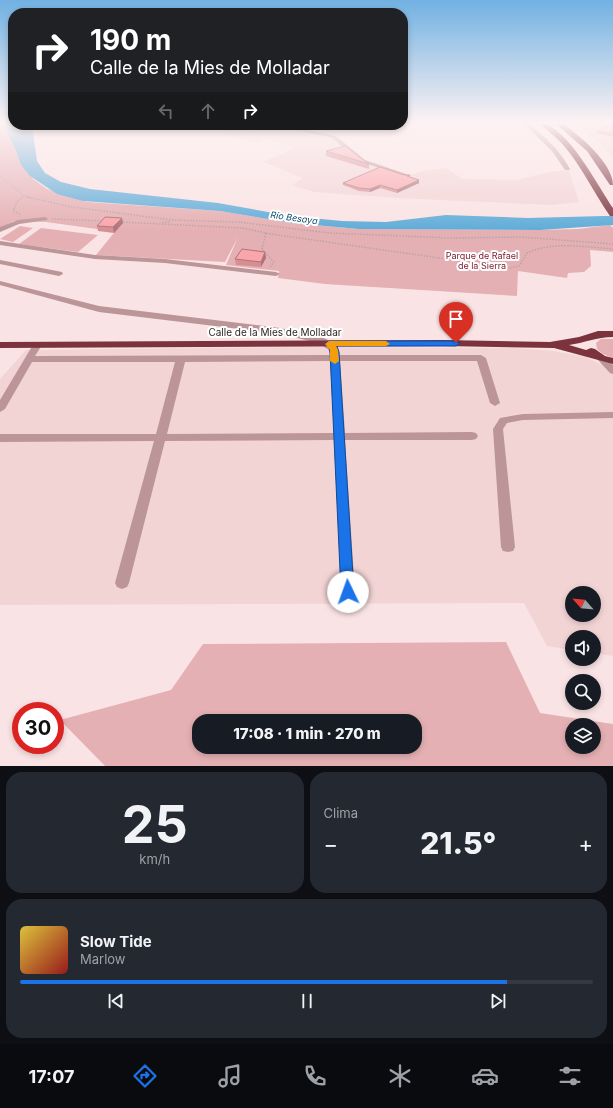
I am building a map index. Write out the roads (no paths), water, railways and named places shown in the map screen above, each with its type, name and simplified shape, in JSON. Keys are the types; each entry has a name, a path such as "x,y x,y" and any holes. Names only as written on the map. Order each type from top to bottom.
{"highway":[{"path":"579,159 613,222"},
{"path":"596,159 612,180"},
{"path":"600,200 613,214"},
{"name":"Calle de la Mies de Molladar","path":"0,346 550,344 568,342 598,334 613,334"},
{"path":"590,337 587,341 588,347 599,357"},
{"name":"Calle de la Mies de Molladar","path":"550,344 613,361"}],"street":[{"path":"360,159 363,161 406,175"},
{"path":"561,159 567,169"},
{"path":"0,230 12,223 25,220 45,219"},
{"path":"0,243 95,257 165,261 276,274"},
{"path":"0,262 60,274"},
{"path":"0,283 99,309 280,331 306,336 329,344 333,347 335,358 348,592"},
{"path":"0,409 38,345"},
{"path":"599,357 613,371"},
{"path":"122,583 181,358"},
{"path":"30,359 481,358 494,403"},
{"path":"508,547 498,429 504,420 523,417 613,415"},
{"path":"0,438 472,436"}],"water":[{"name":"Río Besaya","path":"19,159 37,159 45,173 61,182 90,189 218,203 290,216 342,221 386,222 446,215 528,218 613,216 613,225 540,230 359,229 292,223 220,211 83,201 57,194 30,176 21,165"}],"park label":[{"name":"Parque de Rafael de la Sierra","path":"482,262"}]}
